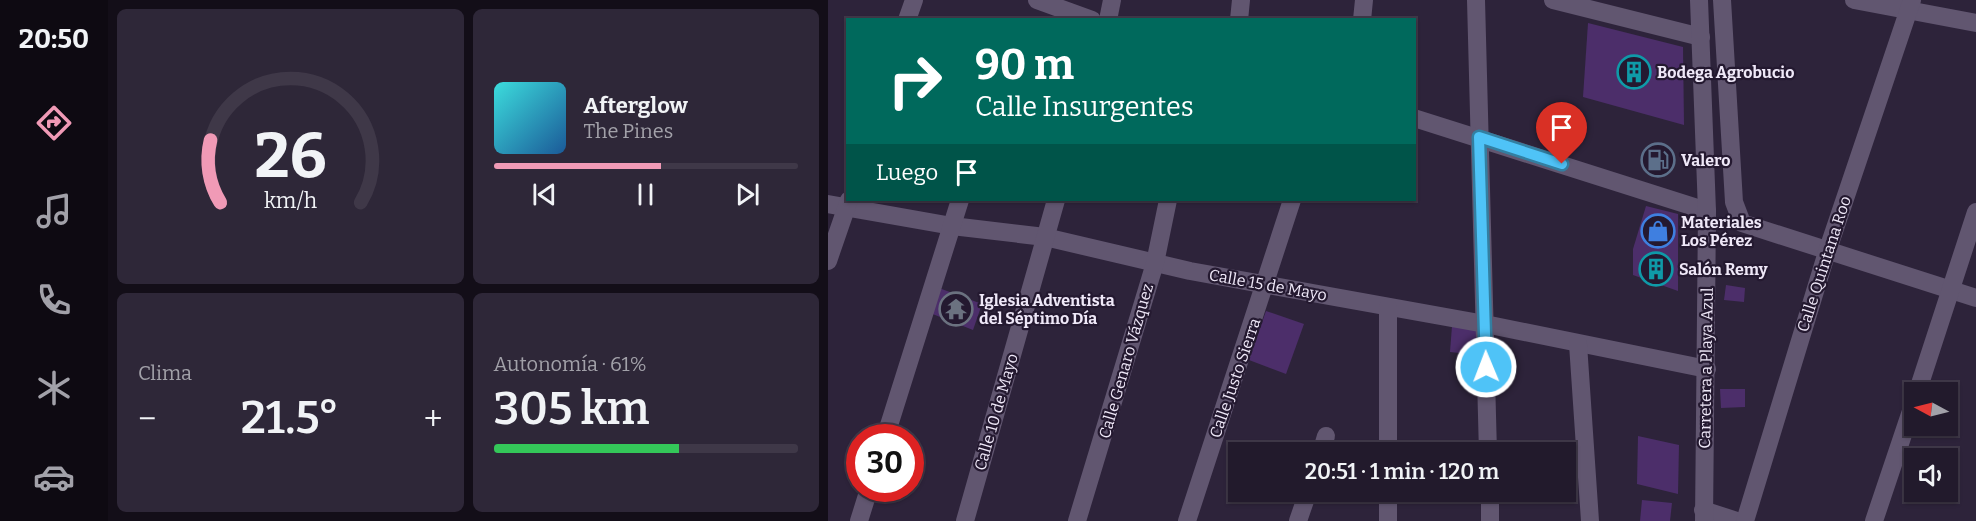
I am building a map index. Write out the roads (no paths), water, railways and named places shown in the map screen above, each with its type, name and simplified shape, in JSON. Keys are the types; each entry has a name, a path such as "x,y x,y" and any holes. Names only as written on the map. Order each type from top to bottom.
{"street":[{"path":"908,18 914,0"},
{"path":"1037,0 1086,18"},
{"path":"1108,18 1112,0"},
{"path":"1239,18 1241,0"},
{"path":"1362,18 1364,0"},
{"path":"1476,0 1488,442"},
{"path":"1553,0 1701,37"},
{"name":"Carretera a Playa Azul","path":"1699,0 1707,211 1707,369 1703,515"},
{"path":"1722,0 1733,192 1742,223 1976,298"},
{"path":"1854,0 1910,5 1976,23"},
{"name":"Calle Quintana Roo","path":"1745,521 1827,252 1910,5"},
{"path":"1416,119 1707,211"},
{"path":"889,424 960,201"},
{"name":"Calle 10 de Mayo","path":"965,521 1056,201"},
{"name":"Calle Genaro Vázquez","path":"1077,521 1155,263 1168,201"},
{"name":"Calle Justo Sierra","path":"1187,521 1292,201"},
{"name":"Calle 15 de Mayo","path":"828,204 848,204 952,226 1045,237 1155,263 1485,324 1707,369"},
{"path":"828,261 848,204"},
{"path":"1921,382 1976,212"},
{"path":"1388,307 1388,442"},
{"path":"1578,344 1590,521"},
{"path":"1874,521 1904,432"},
{"path":"859,521 865,502"},
{"path":"1298,521 1305,502"},
{"path":"1388,502 1388,521"},
{"path":"1490,502 1490,521"},
{"path":"1703,515 1737,521"}],"place":[{"name":"Bodega Agrobucio","path":"1634,72"},
{"name":"Valero","path":"1658,160"},
{"name":"Materiales Los Pérez","path":"1658,231"},
{"name":"Salón Remy","path":"1656,269"},
{"name":"Iglesia Adventista del Séptimo Día","path":"956,309"}]}
